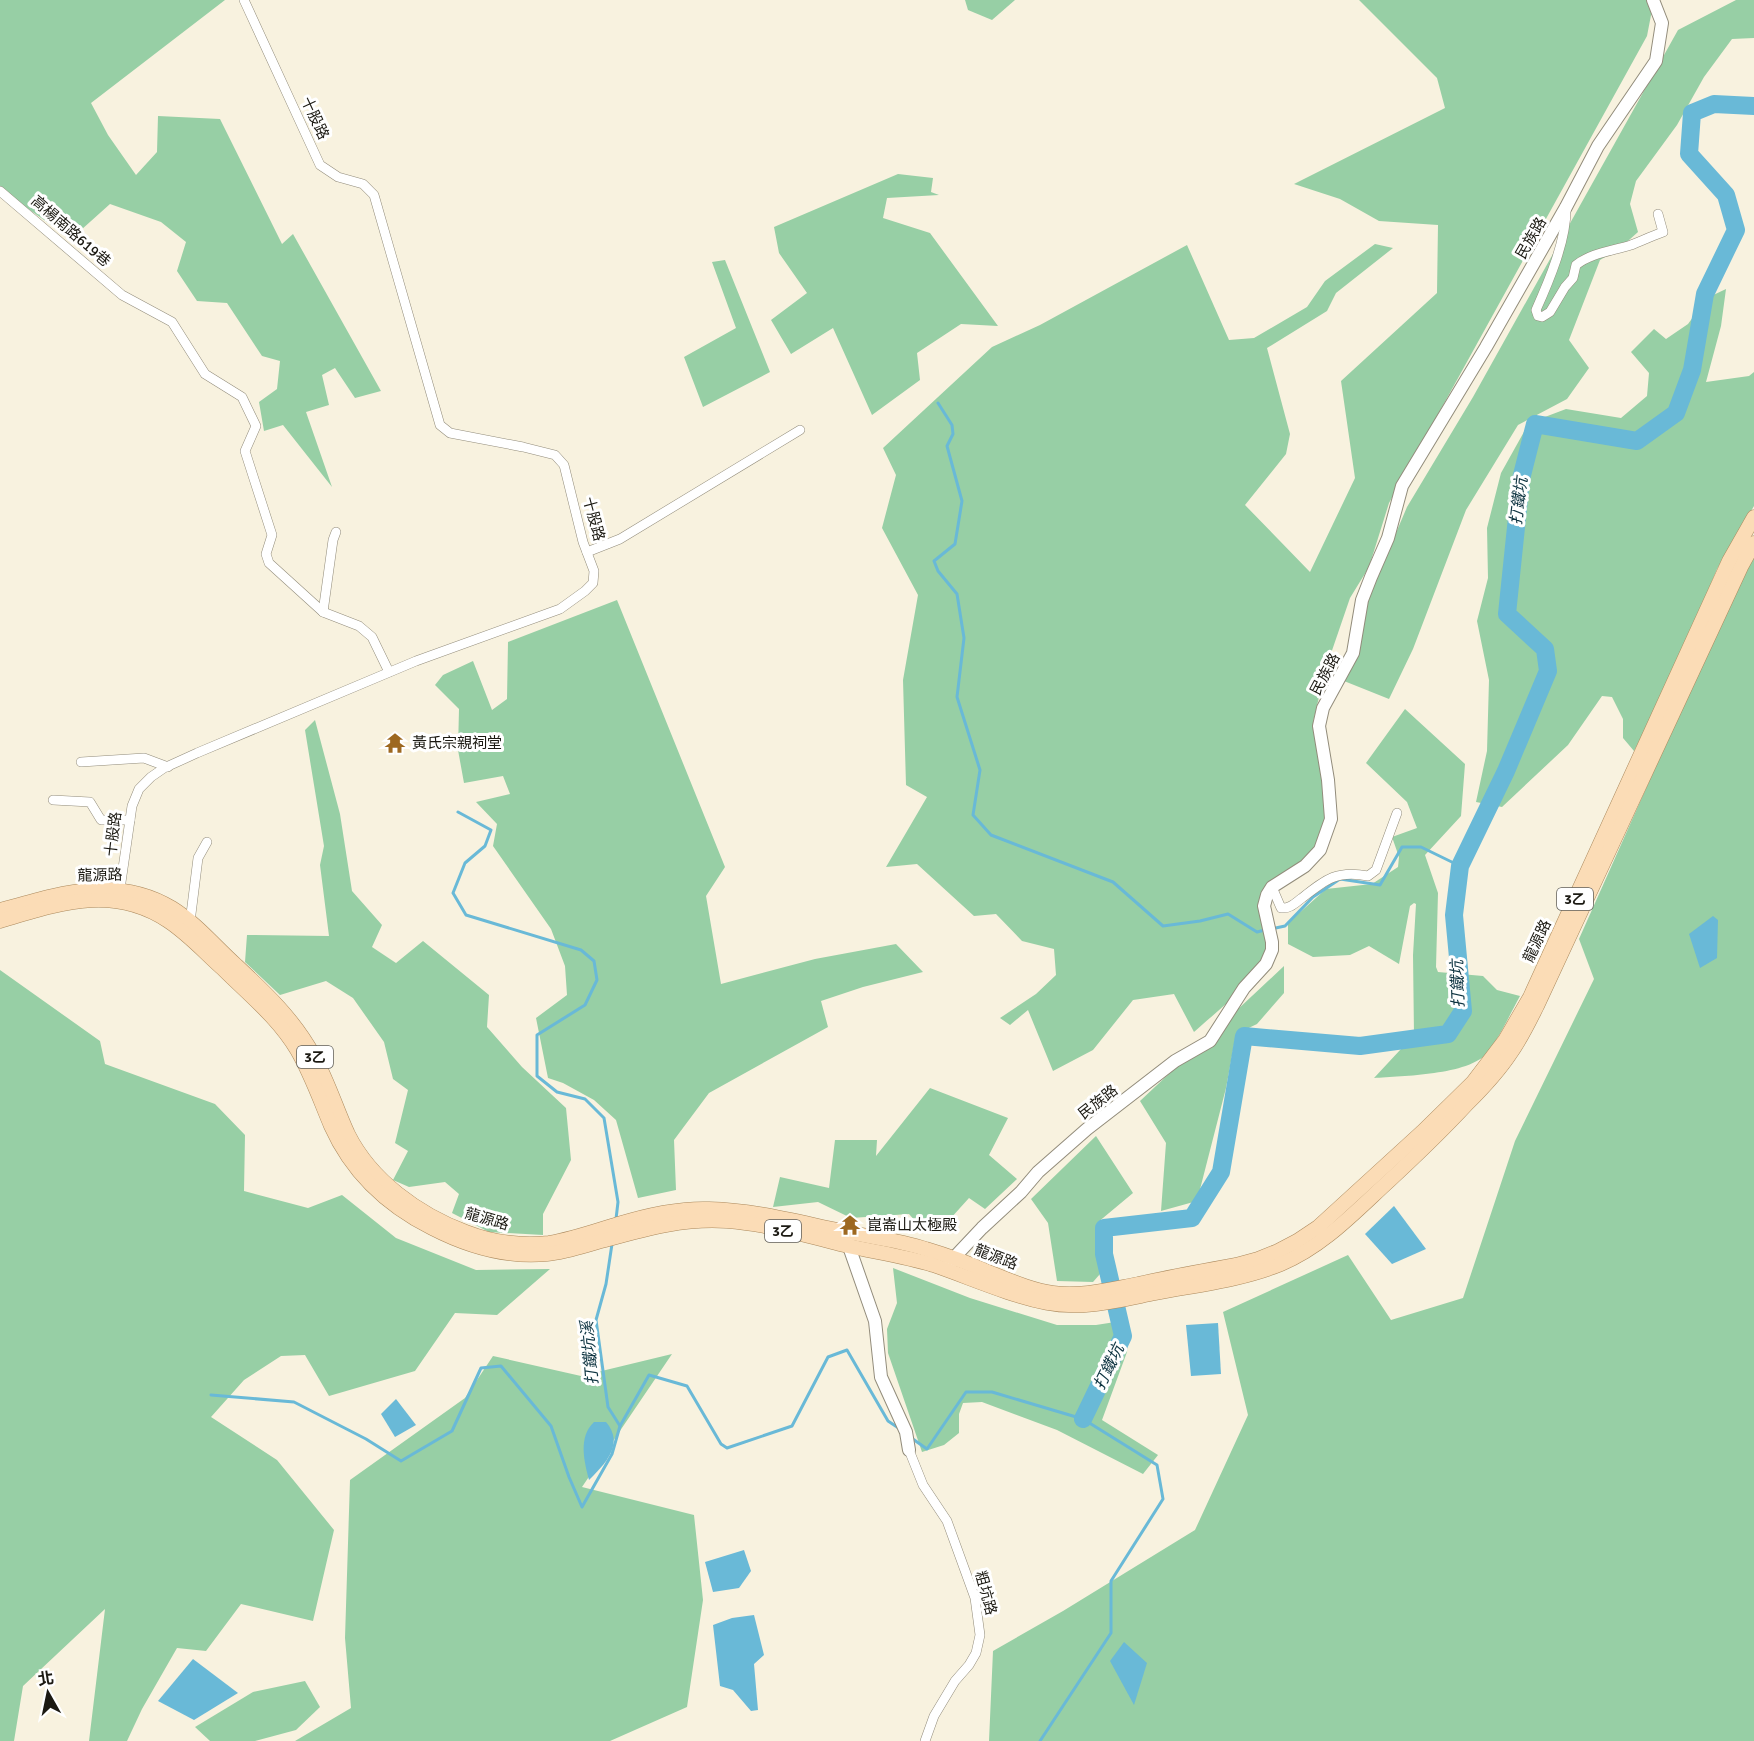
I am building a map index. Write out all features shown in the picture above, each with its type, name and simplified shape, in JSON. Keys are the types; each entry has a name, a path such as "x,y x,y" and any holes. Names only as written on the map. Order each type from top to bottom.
{"main road":[{"name":"龍源路","path":"1321,1234 1473,1082 1505,1040 1530,997 1729,561 1754,517"},
{"name":"龍源路","path":"1321,1234 1432,1141 1482,1089 1510,1054 1538,1006 1740,567 1754,543"},
{"name":"龍源路","path":"0,910 87,889 120,895 137,893 157,900 174,910 190,922 270,997 295,1025 317,1060 342,1122 358,1153 370,1168 401,1196 465,1232 493,1240 521,1244 547,1243 614,1231 673,1211 733,1210 921,1247 1034,1289 1055,1294 1089,1292 1108,1296"},
{"name":"3乙","path":"0,921 69,903 120,895 153,912 183,932 286,1032 301,1057 349,1160 361,1176 394,1206 416,1220 461,1242 491,1250 521,1255 548,1254 614,1231 706,1220 723,1221 760,1226 917,1261 1031,1300 1071,1306 1258,1259 1297,1241 1321,1234"}],"street":[{"name":"十股路","path":"120,895 132,806 139,789 151,777 197,753 389,672 560,609 593,583 594,571 583,542 564,465 555,455 450,433 440,425 401,282 374,195 363,184 338,177 320,165 244,0"},
{"name":"民族路","path":"944,1269 1038,1172 1087,1129 1175,1061 1210,1041 1244,988 1266,964 1272,950 1264,906 1267,895 1272,887 1305,866 1320,850 1331,819 1319,726 1323,708 1353,653 1362,600 1388,538 1402,486 1566,207 1598,146 1656,61 1662,23 1653,0"},
{"name":"高楊南路619巷","path":"0,190 122,296 172,322 204,374 242,398 256,426 245,451 272,535 266,555 268,563 323,612"},
{"path":"1566,207 1566,226 1536,310 1538,316 1542,317 1550,312 1573,278 1576,265 1586,257 1598,255 1663,232 1658,214"},
{"path":"587,552 620,538 800,430"},
{"path":"336,532 323,612 359,626 372,637 389,672"},
{"path":"81,762 144,758 168,767"},
{"path":"53,800 90,802 101,820 130,820"},
{"path":"1272,887 1281,908 1288,909 1321,883 1339,874 1352,873 1368,876 1376,870 1397,813"},
{"path":"190,922 198,858 207,842"},
{"path":"844,1232 875,1321 881,1377 906,1432 909,1450"},
{"name":"粗坑路","path":"909,1450 923,1485 947,1521 975,1598 979,1616 980,1635 976,1653 934,1716 925,1741"}],"green space":[{"path":"0,0 225,0 91,103 108,135 136,175 157,152 158,116 220,119 282,244 293,234 381,391 355,398 335,368 322,375 329,405 306,412 332,487 283,425 264,431 259,402 277,389 280,361 262,356 227,303 197,301 177,271 186,242 161,222 110,204 71,239 0,189"},
{"path":"965,0 1015,0 992,20 968,10"},
{"path":"1359,0 1647,0 1652,10 1647,36 1389,503 1369,567 1350,598 1326,668 1313,722 1324,776 1326,815 1318,849 1266,895 1272,937 1263,963 1242,989 1194,1032 1174,994 1133,1000 1093,1050 1053,1071 1028,1010 1010,1025 1000,1018 1036,994 1056,975 1054,949 1022,941 996,914 974,916 917,864 886,867 927,797 906,785 903,680 918,595 882,528 896,475 883,448 992,347 1040,325 1187,245 1229,340 1254,338 1307,307 1325,281 1375,244 1393,248 1336,293 1327,311 1267,348 1290,434 1286,454 1245,505 1310,572 1355,478 1341,381 1437,293 1438,225 1379,221 1340,199 1294,184 1445,108 1437,78"},
{"path":"1736,0 1754,0 1754,38 1732,39 1704,77 1677,125 1636,181 1630,204 1638,232 1619,249 1600,260 1569,340 1589,368 1567,399 1518,425 1466,510 1413,649 1389,699 1339,679 1370,594 1407,507 1473,397 1678,30"},
{"path":"898,174 933,178 931,192 939,195 887,198 883,218 930,233 998,326 961,324 917,353 920,380 872,415 833,328 791,354 771,320 807,293 779,253 774,227"},
{"path":"725,260 770,372 703,407 684,357 736,328 712,262"},
{"path":"1726,289 1721,326 1706,382 1749,376 1754,372 1754,506 1717,569 1673,676 1634,751 1623,738 1623,719 1612,697 1602,696 1568,745 1502,807 1476,802 1487,751 1489,680 1477,621 1488,578 1487,528 1501,473 1529,423 1566,409 1621,418 1647,396 1649,373 1631,352 1654,329 1666,339 1688,324 1707,298"},
{"path":"1754,546 1754,1741 989,1741 993,1651 1195,1530 1248,1415 1223,1312 1348,1255 1391,1320 1463,1298 1515,1141 1594,979 1579,939"},
{"path":"617,600 725,867 706,896 721,984 815,959 896,944 923,972 863,987 821,1001 828,1027 709,1093 674,1140 676,1190 638,1198 616,1120 594,1100 563,1083 548,1078 536,1018 567,995 565,966 551,929 493,846 497,824 476,802 510,794 503,776 464,783 458,750 459,709 435,685 443,675 473,661 492,710 507,699 508,642"},
{"path":"1405,709 1465,764 1461,816 1425,855 1438,893 1436,967 1438,972 1483,976 1497,990 1520,996 1496,1040 1487,1053 1478,1060 1466,1066 1434,1073 1374,1078 1414,1035 1413,955 1416,904 1410,906 1399,964 1369,946 1350,955 1313,957 1288,944 1288,923 1326,889 1372,884 1398,867 1399,857 1392,837 1417,828 1407,802 1366,763"},
{"path":"315,720 340,814 352,891 382,925 372,947 396,963 423,941 489,995 487,1027 522,1067 566,1108 571,1160 543,1214 543,1235 489,1232 452,1213 459,1194 445,1182 409,1187 393,1180 408,1151 395,1143 408,1090 393,1079 384,1042 353,998 326,981 280,995 245,962 247,935 329,936 320,865 324,846 305,730"},
{"path":"1284,966 1284,993 1257,1024 1236,1034 1226,1088 1197,1201 1161,1211 1166,1143 1140,1101"},
{"path":"0,970 100,1041 105,1064 215,1104 245,1135 244,1191 308,1208 342,1195 396,1238 476,1270 550,1269 497,1315 455,1313 415,1371 329,1396 305,1355 281,1356 244,1380 211,1417 277,1460 334,1530 313,1621 241,1604 206,1651 177,1648 142,1709 127,1741 89,1741 105,1609 23,1686 14,1741 0,1741"},
{"path":"930,1088 1008,1118 989,1155 1017,1179 985,1209 969,1198 941,1229 923,1230 909,1214 851,1218 818,1202 773,1207 780,1177 829,1188 835,1140 877,1140 876,1156"},
{"path":"1096,1136 1133,1193 1097,1223 1100,1274 1093,1282 1057,1281 1048,1223 1031,1199"},
{"path":"893,1268 970,1298 1057,1325 1096,1325 1128,1320 1127,1352 1102,1420 1158,1455 1143,1474 1057,1430 982,1402 963,1403 959,1414 959,1433 944,1445 922,1452 888,1353 887,1329 897,1303"},
{"path":"672,1354 582,1487 694,1515 703,1600 687,1707 610,1741 295,1741 351,1708 345,1638 350,1480 465,1398 493,1356 581,1376"},
{"path":"305,1681 320,1707 296,1730 255,1741 210,1741 195,1727 253,1692"}],"water":[{"path":"1713,916 1718,920 1717,958 1700,968 1689,934"},
{"path":"1394,1206 1426,1249 1392,1264 1365,1234"},
{"path":"1218,1323 1221,1374 1191,1376 1186,1325"},
{"path":"396,1399 416,1425 395,1437 381,1414"},
{"path":"594,1422 606,1422 614,1438 611,1453 589,1480 584,1457 584,1442"},
{"path":"744,1550 751,1571 739,1588 713,1592 705,1562"},
{"path":"754,1615 764,1655 754,1664 758,1710 751,1711 733,1690 720,1686 713,1625 732,1618"},
{"path":"1124,1642 1147,1663 1134,1705 1110,1661"},
{"path":"193,1659 238,1693 194,1720 158,1701"}],"waterway":[{"name":"打鐵坑","path":"1083,1419 1123,1336 1104,1254 1104,1228 1192,1218 1221,1172 1244,1036 1360,1046 1448,1034 1463,1011 1454,915 1460,866 1506,771 1548,671 1545,649 1507,614 1521,479 1535,424 1637,441 1676,413 1692,370 1705,294 1736,230 1726,195 1689,154 1692,113 1714,104 1754,106"},
{"path":"938,403 952,425 953,434 947,446 962,501 955,544 934,561 938,571 957,594 964,638 957,697 980,770 973,815 991,835 1113,882 1163,926 1200,921 1228,914 1257,932 1265,930"},
{"name":"打鐵坑溪","path":"458,812 491,830 485,846 465,863 453,893 466,915 581,950 594,961 597,980 585,1005 537,1035 537,1076 557,1092 585,1099 604,1118 618,1202 616,1219"},
{"path":"1271,929 1285,926 1313,897 1340,879 1380,885 1402,847 1421,847 1460,866"},
{"name":"打鐵坑溪","path":"612,1244 606,1284 596,1320 608,1407 620,1426 649,1375 687,1386 721,1444 727,1448 792,1426 828,1357 847,1350 888,1421 900,1429"},
{"path":"211,1395 294,1402 366,1439 401,1461 452,1431 481,1368 501,1366 551,1426 582,1507 612,1454 620,1426"},
{"name":"打鐵坑","path":"910,1437 927,1449 966,1392 992,1392 1083,1419 1157,1465 1163,1499 1111,1581 1111,1633 1040,1741"}],"place":[{"name":"黃氏宗親祠堂","path":"395,743"},
{"name":"崑崙山太極殿","path":"850,1225"}]}
